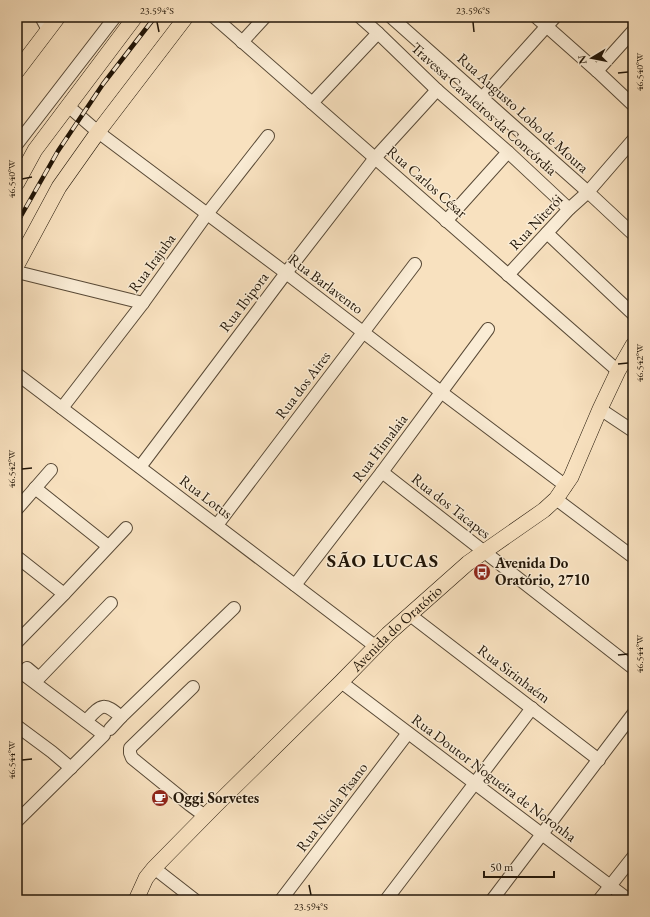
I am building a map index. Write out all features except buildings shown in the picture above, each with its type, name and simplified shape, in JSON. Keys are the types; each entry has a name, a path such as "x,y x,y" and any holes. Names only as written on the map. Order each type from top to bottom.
{"main road":[{"path":"17,70 45,23 58,17"},
{"path":"17,183 35,150 135,17"},
{"path":"17,265 59,187 98,132 186,17"},
{"name":"Avenida do Oratório","path":"136,900 146,878 154,868 341,682 375,646 468,563 556,500 566,486 578,462 600,409 618,371 633,345"}],"street":[{"path":"17,144 115,17"},
{"name":"Rua Carlos César","path":"214,17 618,371"},
{"path":"242,42 265,17"},
{"name":"Travessa Cavaleiros da Concórdia","path":"360,17 378,32 437,90 508,152 569,209"},
{"name":"Rua Augusto Lobo de Moura","path":"391,17 588,192 633,234"},
{"path":"536,17 633,105"},
{"path":"482,98 555,17"},
{"path":"597,71 633,31"},
{"path":"312,103 378,32"},
{"name":"Rua Ibipora","path":"140,467 286,273 375,158 437,90"},
{"name":"Rua Barlavento","path":"68,106 98,132 566,486"},
{"name":"Rua Irajuba","path":"62,408 142,303 207,214 268,136"},
{"name":"Rua Niterói","path":"508,275 569,209 588,192 633,140"},
{"path":"446,221 508,152"},
{"path":"547,233 633,314"},
{"name":"Rua dos Aires","path":"217,525 415,264"},
{"path":"17,272 142,303"},
{"name":"Rua Himalaia","path":"295,585 382,472 488,329"},
{"name":"Rua Lotus","path":"17,374 375,646"},
{"path":"600,409 633,431"},
{"path":"17,509 51,470"},
{"name":"Rua dos Tacapes","path":"382,472 633,668"},
{"path":"35,488 108,546"},
{"path":"556,500 633,557"},
{"path":"18,640 126,528"},
{"path":"17,557 64,594"},
{"path":"17,821 104,735 22,674 27,668 39,678 111,603"},
{"path":"110,729 234,608"},
{"name":"Rua Sirinhaém","path":"410,615 599,760"},
{"name":"Rua Doutor Nogueira de Noronha","path":"341,682 629,900"},
{"path":"193,687 130,748 130,753 132,758 205,816"},
{"path":"86,721 102,707 108,707 121,717"},
{"path":"386,900 532,708"},
{"path":"492,900 633,714"},
{"path":"17,726 71,768"},
{"name":"Rua Nicola Pisano","path":"281,900 408,733"},
{"path":"599,900 633,857"},
{"path":"154,868 195,900"}],"railway":[{"path":"17,223 58,151 103,84 155,17"}],"place":[{"name":"Avenida Do Oratório, 2710","path":"482,572"},
{"name":"Oggi Sorvetes","path":"160,798"}],"district":[{"name":"SÃO LUCAS","path":"383,560"}]}
